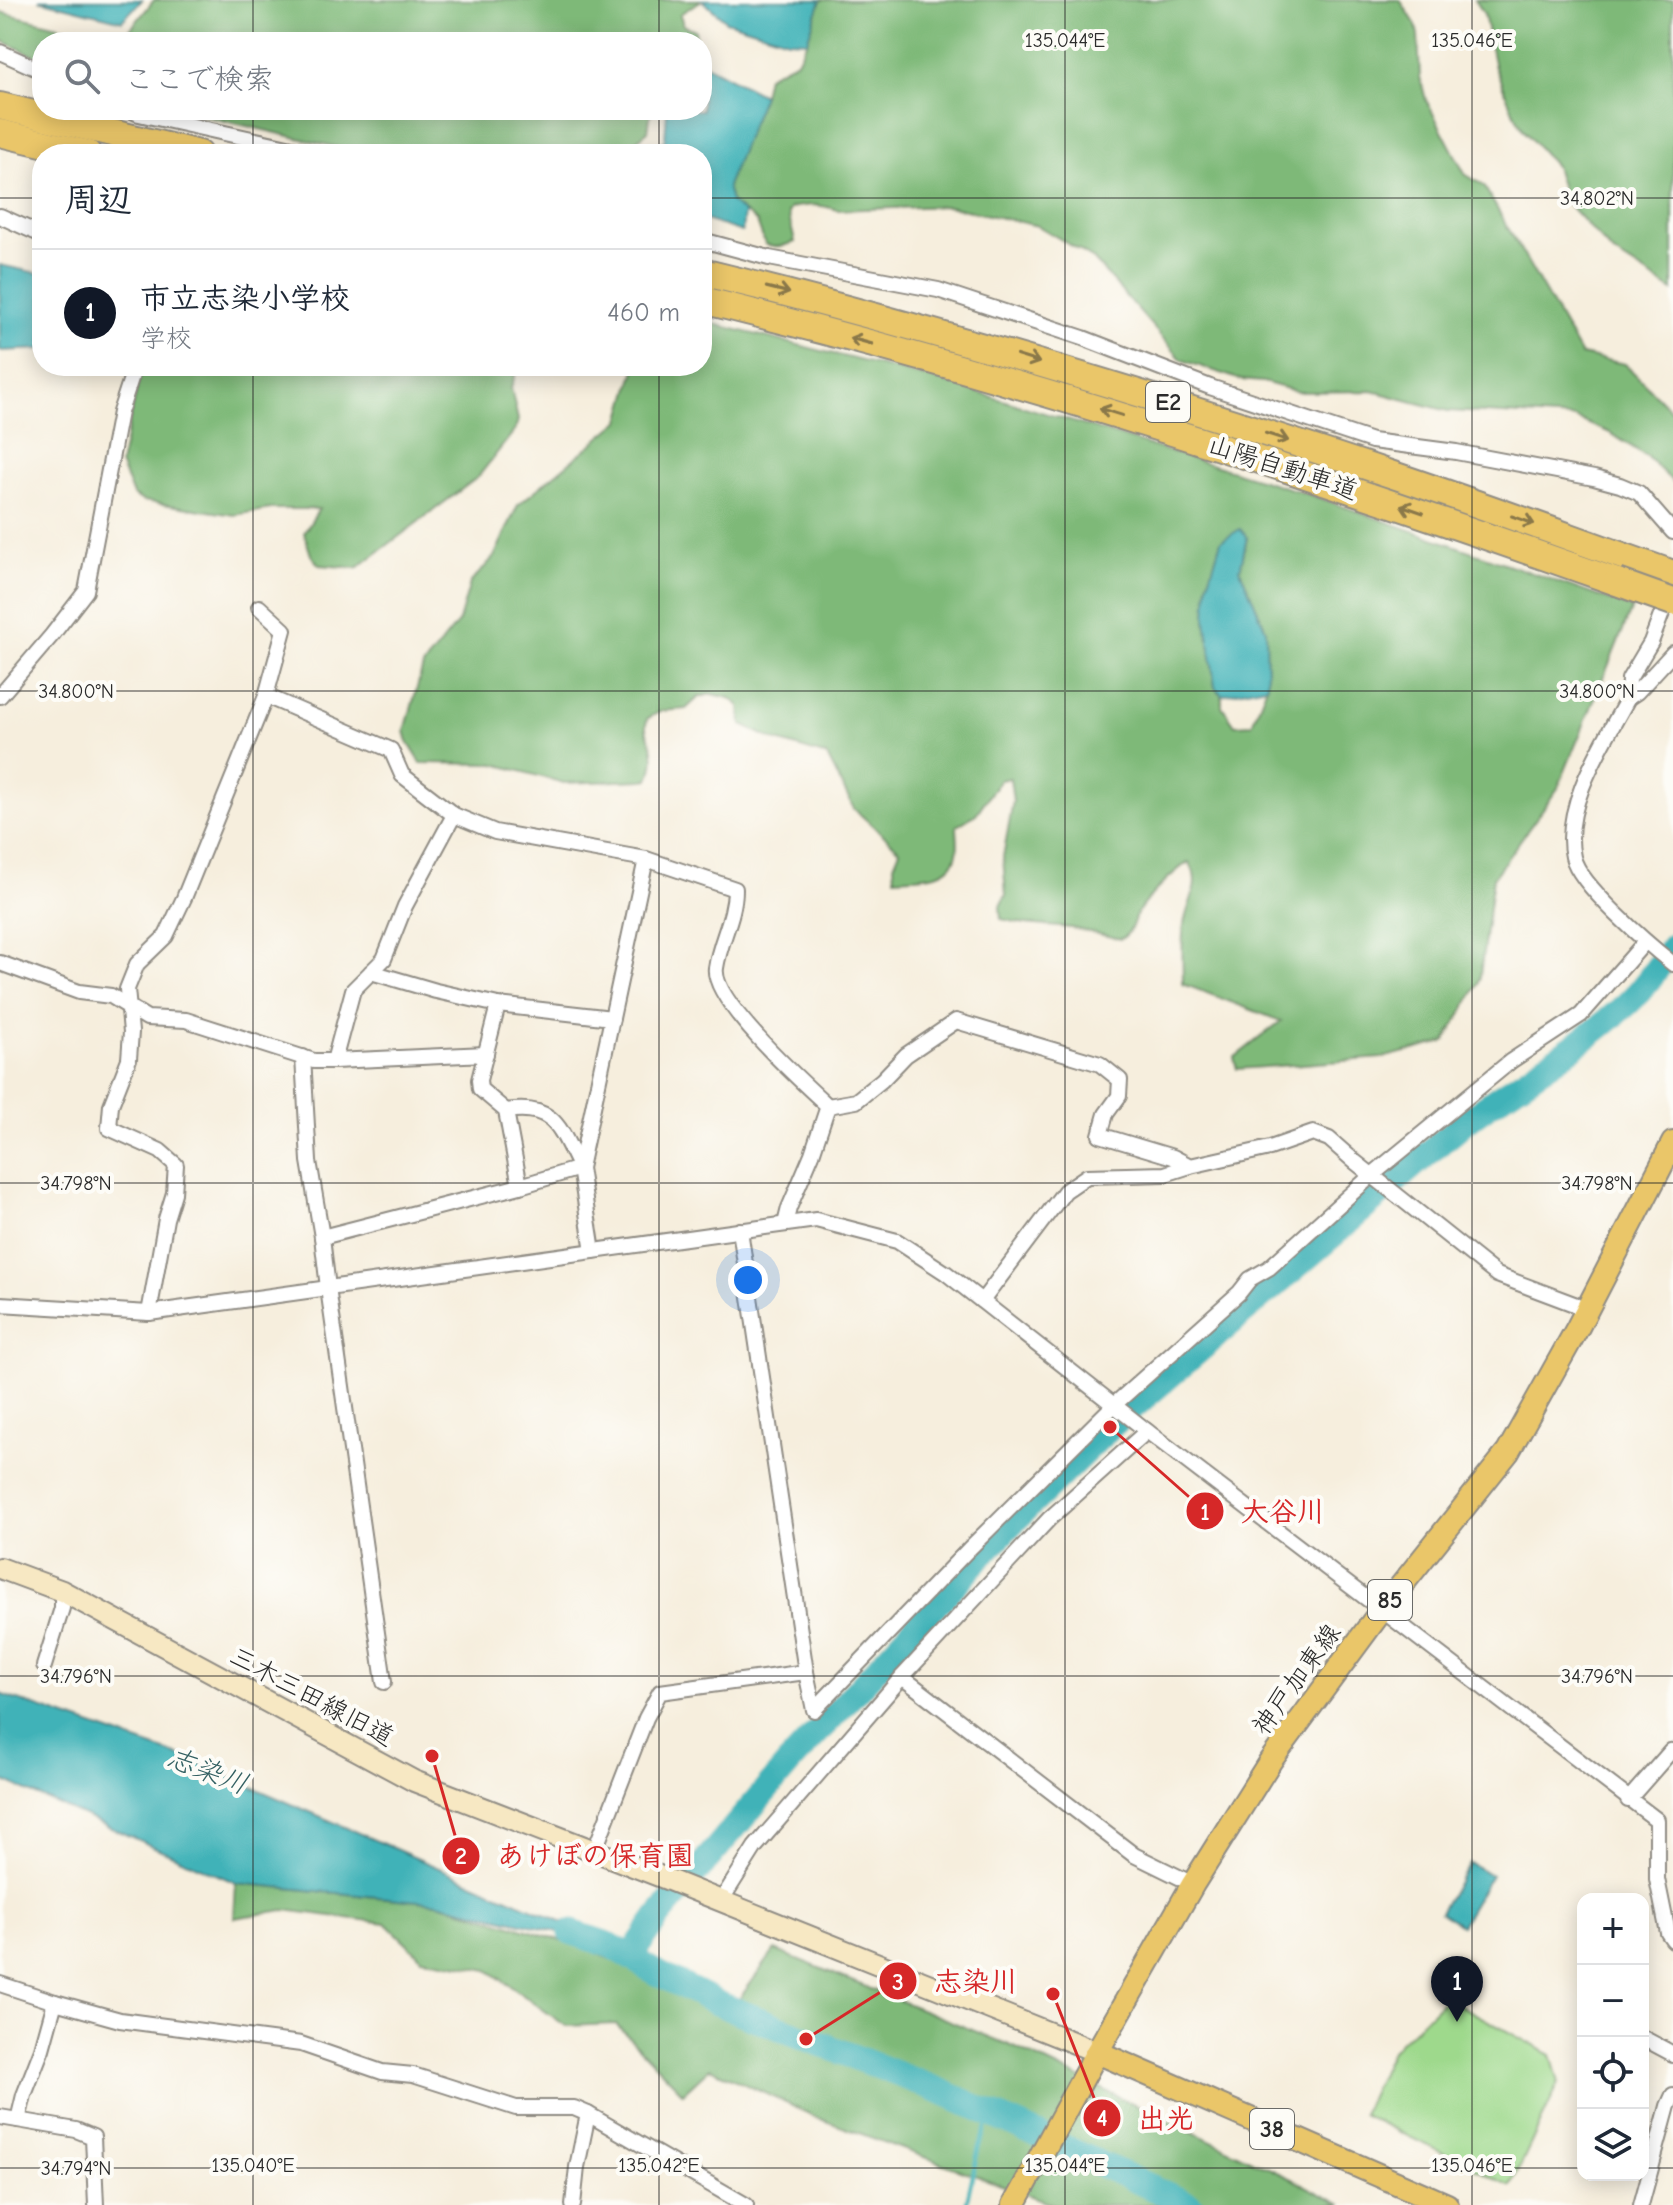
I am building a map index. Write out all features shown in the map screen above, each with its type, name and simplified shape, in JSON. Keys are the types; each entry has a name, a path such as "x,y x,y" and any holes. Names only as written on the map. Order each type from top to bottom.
{"highway":[{"path":"0,106 32,114"},
{"path":"58,120 158,144"},
{"path":"0,133 46,144"},
{"name":"山陽自動車道","path":"712,274 975,344 1191,409 1401,478 1673,574"},
{"name":"山陽自動車道","path":"712,302 980,373 1184,434 1393,503 1673,602"}],"main road":[{"name":"神戸加東線","path":"1016,2205 1097,2052 1193,1884 1271,1760 1381,1611 1508,1452 1586,1313 1673,1143"},
{"name":"38","path":"1097,2052 1447,2205"}],"street":[{"path":"0,52 32,66"},
{"path":"166,120 274,144"},
{"path":"0,216 32,230"},
{"path":"712,243 769,258 938,290 1372,441 1456,452 1620,485 1639,493 1673,532"},
{"path":"0,696 86,591 120,412 132,376"},
{"path":"1673,584 1651,642 1629,679 1628,698 1582,788 1572,820 1571,840 1573,860 1587,882 1650,946 1673,964"},
{"path":"149,1313 166,1219 174,1193 176,1165 160,1151 109,1128 111,1105 129,1059 131,1032 127,989 137,964 166,936 266,696 284,630 259,607"},
{"path":"1628,698 1673,653"},
{"path":"266,696 391,750 402,775 454,815 495,832 646,859 735,889 735,904 716,969 717,983 758,1037 828,1106"},
{"path":"334,1061 353,990 384,959 405,906 454,815"},
{"path":"580,1168 646,859"},
{"path":"740,1230 814,1710 969,1549 1115,1404 1239,1293 1250,1279 1269,1268 1511,1061 1581,1015 1650,946"},
{"path":"0,963 79,992 111,996 147,1018 186,1020 314,1061 486,1054"},
{"path":"371,972 498,1005 612,1018"},
{"path":"498,1005 479,1080 480,1089 506,1111 520,1186"},
{"path":"828,1106 856,1101 906,1055 956,1021 1100,1064 1120,1080 1119,1096 1106,1114 1100,1135 1173,1157 1190,1166"},
{"path":"303,1057 309,1161 384,1682"},
{"path":"785,1224 828,1106"},
{"path":"506,1111 524,1108 551,1117 558,1126 580,1168 593,1251"},
{"path":"982,1301 1065,1191 1087,1176 1165,1174 1270,1148 1313,1133 1329,1139 1497,1275 1574,1304 1586,1313"},
{"path":"322,1237 580,1168"},
{"path":"0,1304 149,1313 816,1220 897,1241 946,1273 1147,1431 1657,1820 1657,1879 1668,1933 1673,1940"},
{"path":"721,1901 755,1847 902,1677 1049,1519 1147,1431"},
{"name":"三木三田線旧道","path":"0,1568 62,1591 414,1781 1097,2052"},
{"path":"44,1666 62,1608 62,1591"},
{"path":"594,1852 646,1718 660,1692 806,1672"},
{"path":"902,1677 1134,1855 1193,1884"},
{"path":"1628,1800 1673,1752"},
{"path":"0,1984 120,2020 301,2044 382,2072 413,2075 516,2108 574,2108 746,2205"},
{"path":"18,2120 55,2002"},
{"path":"1649,2041 1673,2054"},
{"path":"1641,2205 1673,2095"},
{"path":"573,2205 588,2114"},
{"path":"0,2117 76,2130 93,2137 96,2205"}],"green space":[{"path":"154,0 702,0 680,14 683,25 695,32 128,32"},
{"path":"821,0 1400,0 1416,25 1420,77 1426,100 1465,174 1484,186 1581,355 1625,364 1673,412 1673,482 1646,456 1610,433 1575,418 1448,411 1372,391 1299,392 1263,382 1241,380 1182,360 1092,258 1038,226 948,206 837,210 809,205 791,208 788,213 795,242 776,246 765,244 757,222 731,202 727,186 763,95 767,76 797,61"},
{"path":"1475,0 1673,0 1673,291 1612,252 1566,202 1555,166 1524,131 1513,111 1495,68 1484,14"},
{"path":"0,12 83,32 32,32 32,54 0,40"},
{"path":"222,120 650,120 648,131 632,144 324,144"},
{"path":"712,324 934,379 1308,494 1632,608 1558,788 1493,878 1479,983 1445,1042 1382,1058 1237,1069 1234,1058 1281,1021 1183,984 1183,931 1195,885 1189,862 1169,877 1148,900 1121,939 1071,928 1001,919 1000,906 1006,895 1003,857 1013,801 1010,778 1000,780 976,814 957,826 957,853 948,868 932,875 895,878 894,865 900,850 854,809 827,756 774,740 742,725 740,706 730,698 712,694 699,697 686,709 661,711 647,719 646,729 654,758 649,779 564,783 495,764 421,763 405,731 423,666 459,621 470,583 494,557 518,505 620,421 633,376 712,376","holes":["1247,538 1240,570 1266,630 1267,686 1252,724 1235,725 1222,706 1222,695 1215,687 1206,619 1208,584 1221,541"]},
{"path":"140,376 515,376 511,388 518,420 515,430 478,477 357,568 319,565 311,555 304,533 319,509 271,509 234,515 143,501 133,495 120,464"},
{"path":"236,1883 438,1903 584,1947 728,2014 775,1950 1014,2047 1342,2205 1056,2205 818,2118 710,2068 683,2093 616,2024 566,2026 488,1970 422,1958 386,1923 284,1910 234,1918"},
{"path":"1446,1998 1551,2055 1559,2083 1511,2186 1362,2114 1391,2051"}],"water":[{"path":"39,0 142,0 122,21"},
{"path":"702,0 821,0 807,41 788,40 726,21"},
{"path":"712,68 763,95 727,186 731,202 744,213 742,232 712,222 712,144 660,144 665,140 666,120 712,120"},
{"path":"0,265 32,272 32,349 0,351"},
{"path":"1240,529 1247,537 1240,570 1266,630 1267,686 1222,695 1215,687 1206,619 1208,584 1221,541"},
{"path":"0,1694 188,1759 621,1947 438,1903 236,1883 0,1779"},
{"path":"1469,1863 1491,1875 1461,1925 1440,1912"}],"waterway":[{"path":"630,1957 659,1916 790,1762 1011,1524 1110,1427 1463,1123 1608,1021 1640,991 1673,946"},
{"name":"志染川","path":"571,1932 610,1945 717,2003 943,2092 1190,2205"},
{"path":"966,2205 979,2146 992,2114"}],"place":[{"name":"大谷川","path":"1110,1427"},
{"name":"あけぼの保育園","path":"432,1756"},
{"name":"出光","path":"1053,1994"},
{"name":"市立志染小学校","path":"1457,2022"},
{"name":"志染川","path":"806,2039"}]}
